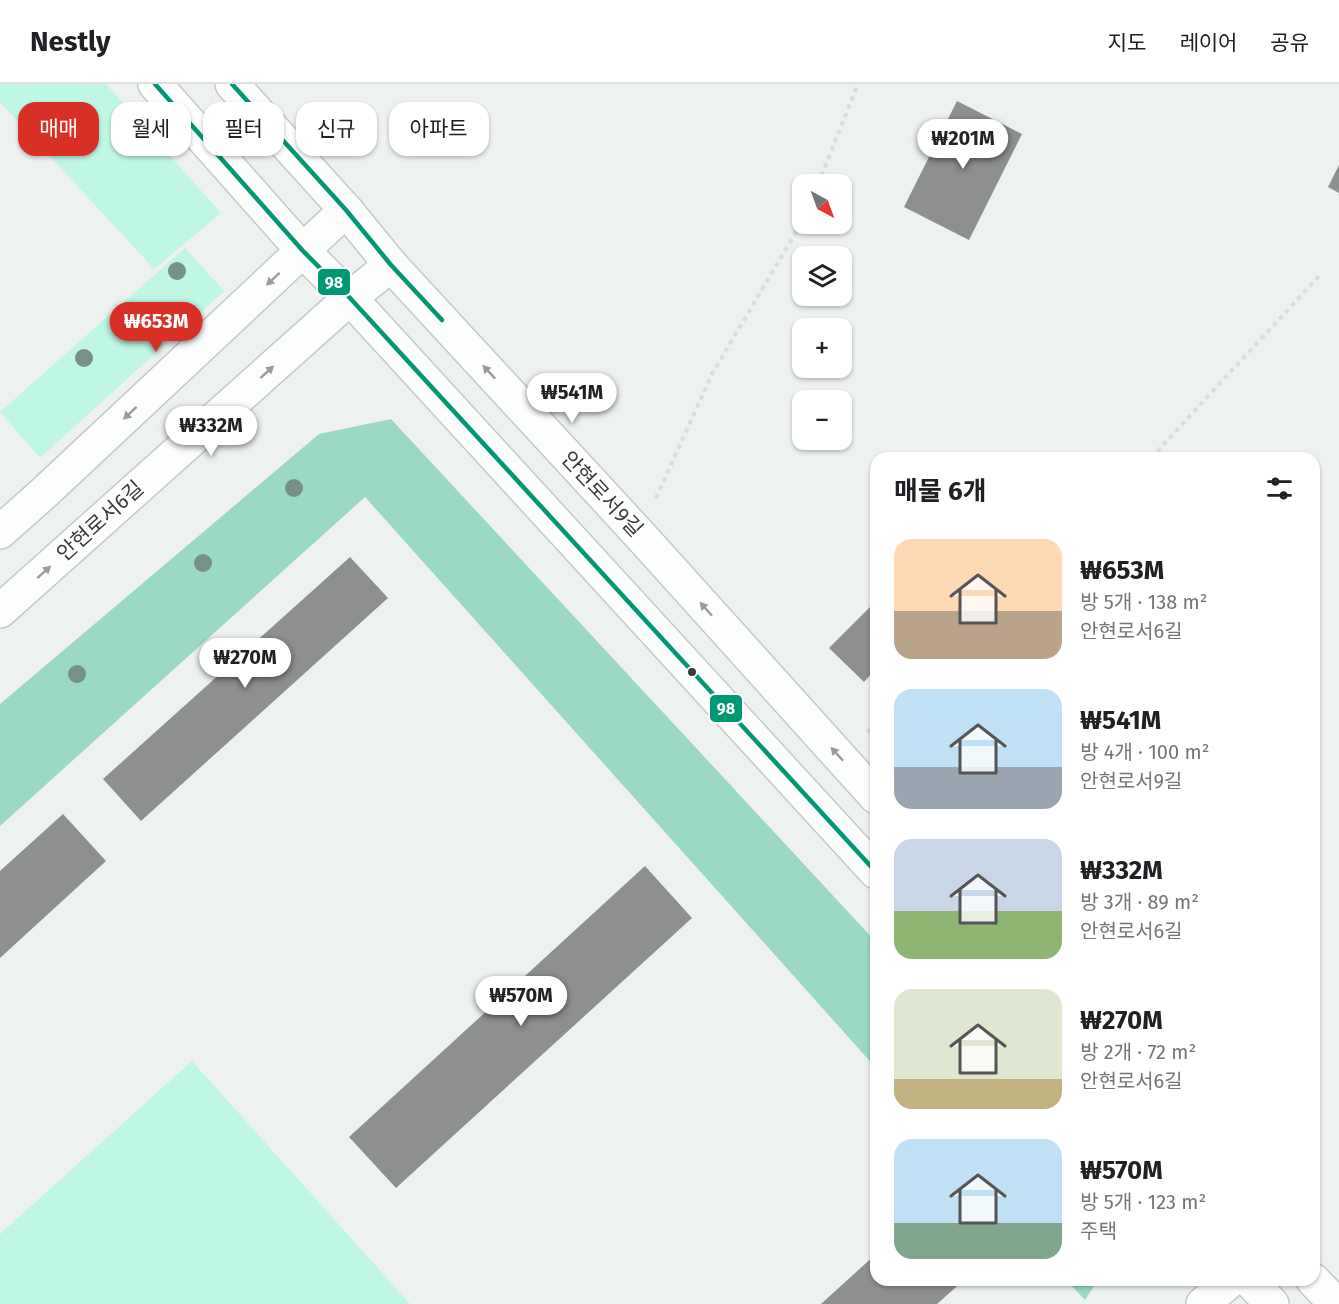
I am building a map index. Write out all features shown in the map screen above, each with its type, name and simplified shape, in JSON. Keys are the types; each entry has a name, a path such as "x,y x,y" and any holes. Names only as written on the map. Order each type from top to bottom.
{"street":[{"path":"155,84 303,251 350,298 870,865"},
{"name":"안현로서9길","path":"232,84 346,210 391,266 639,534 870,790"},
{"path":"0,532 346,210"},
{"name":"안현로서6길","path":"0,611 350,298 391,266"},
{"path":"1203,1304 1224,1286"},
{"path":"1255,1286 1272,1304"},
{"path":"1319,1286 1336,1304"}],"path":[{"path":"822,174 858,84"},
{"path":"639,534 712,374 795,234"},
{"path":"1157,452 1321,274"}],"green space":[{"path":"0,84 106,84 122,102 111,102 111,156 170,156 221,213 154,269 50,156 99,156 99,102 18,102 18,122 0,102"},
{"path":"185,248 224,291 40,458 0,412"},
{"path":"391,419 870,936 870,1061 365,497 0,826 0,704 319,434"},
{"path":"192,1061 410,1304 0,1304 0,1234"},
{"path":"1072,1286 1094,1286 1085,1300"}],"building":[{"path":"957,101 1022,134 969,240 904,207"},
{"path":"1339,165 1339,193 1328,187"},
{"path":"350,557 388,598 141,821 103,779"},
{"path":"870,607 870,676 864,682 829,648"},
{"path":"63,814 106,861 0,958 0,871"},
{"path":"645,866 692,918 396,1188 349,1137"},
{"path":"870,1259 870,1286 957,1286 937,1304 821,1304"}],"transit line":[{"name":"98","path":"155,84 303,251 350,298 870,865"},
{"name":"98","path":"232,84 442,320"}]}
